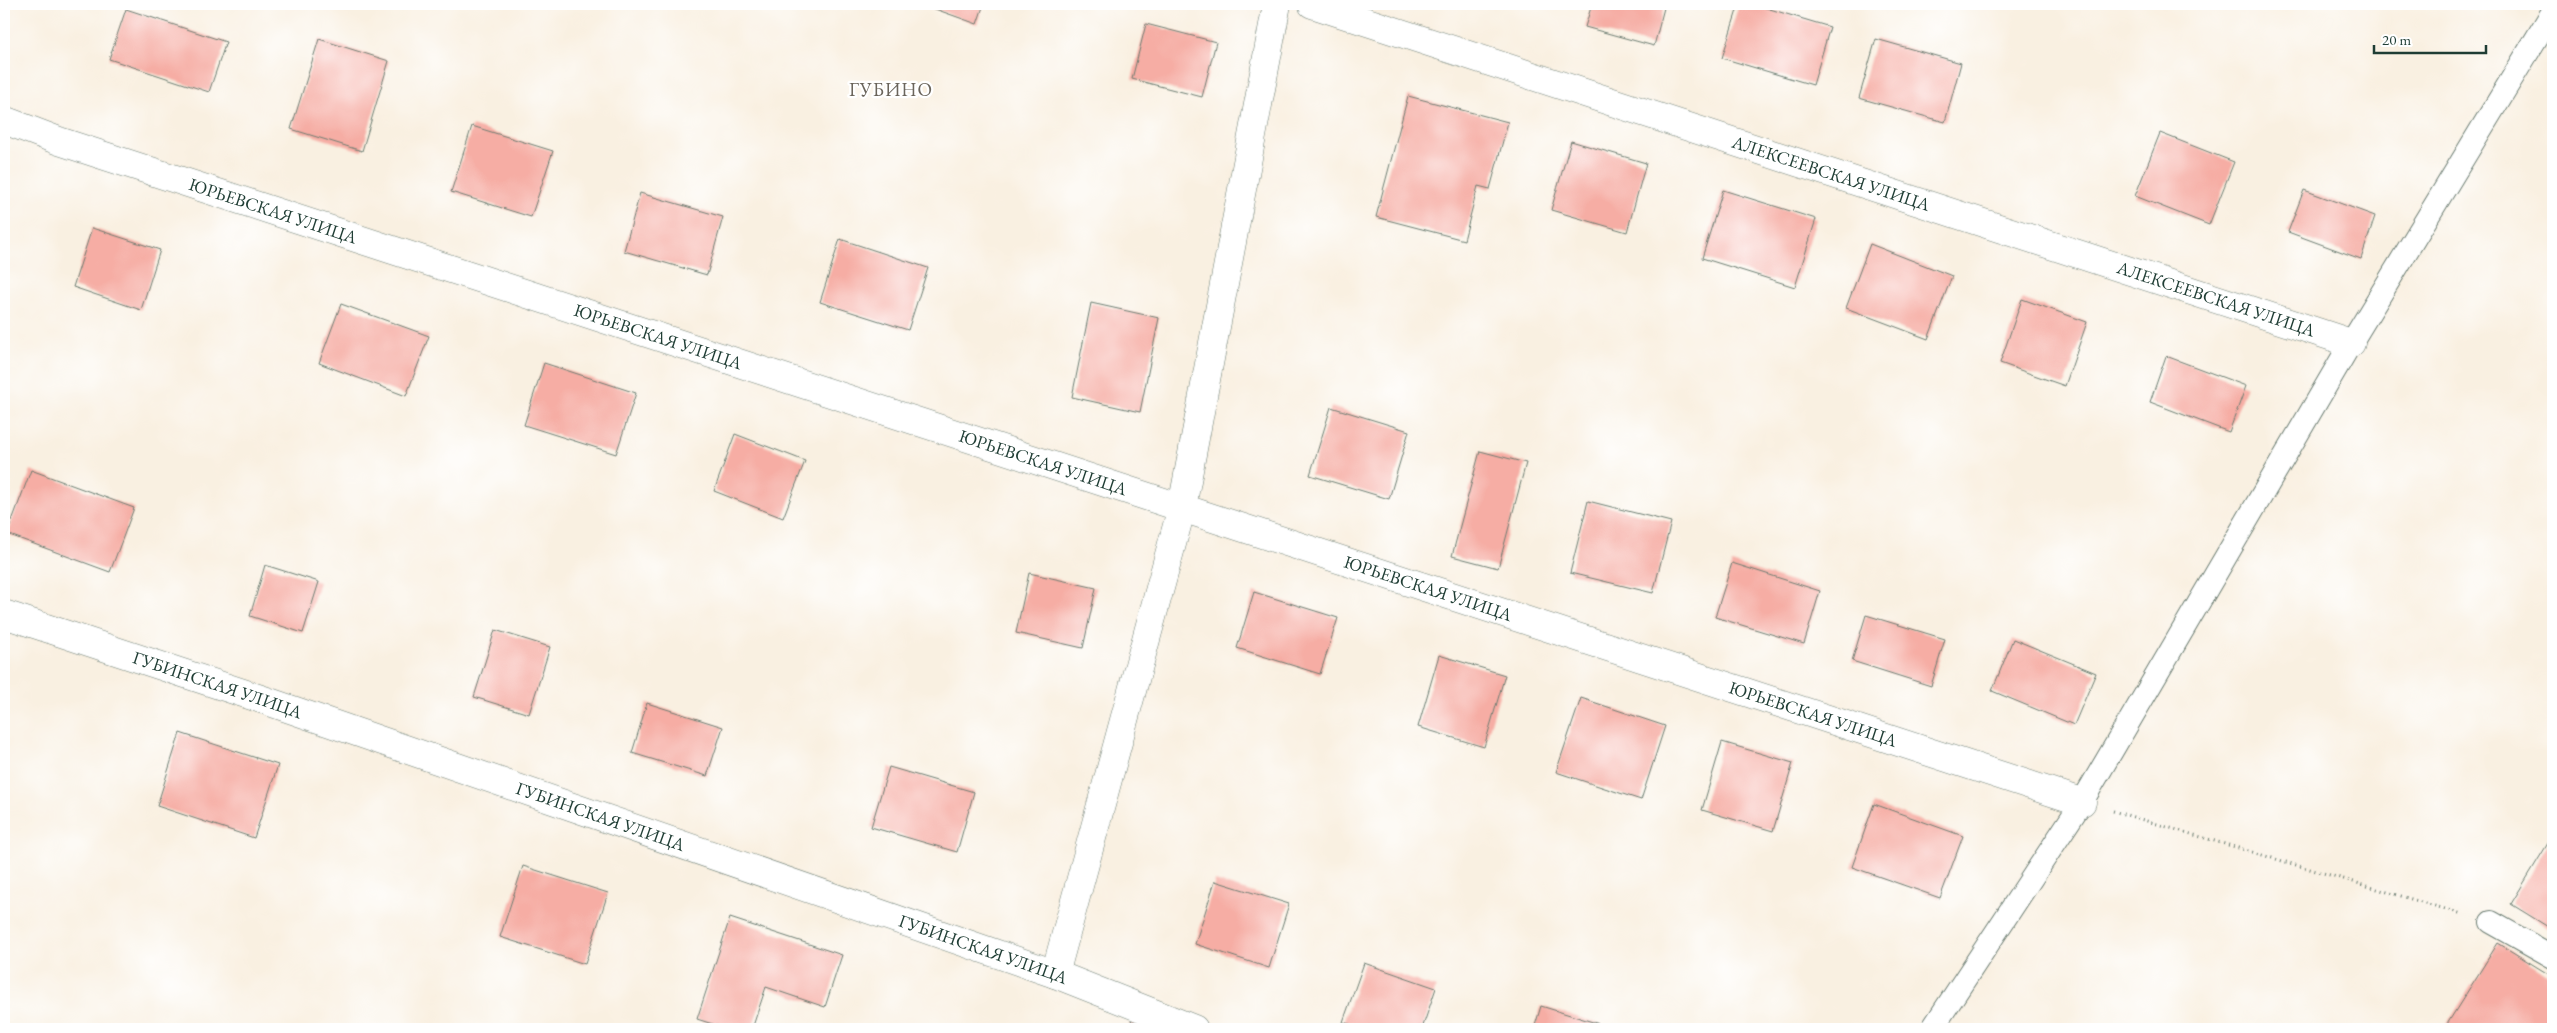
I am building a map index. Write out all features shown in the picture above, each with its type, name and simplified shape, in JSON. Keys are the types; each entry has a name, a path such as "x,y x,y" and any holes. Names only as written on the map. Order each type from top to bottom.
{"street":[{"path":"1055,974 1182,507 1276,4"},
{"name":"АЛЕКСЕЕВСКАЯ УЛИЦА","path":"1312,4 2350,342"},
{"name":"ЮРЬЕВСКАЯ УЛИЦА","path":"4,120 78,147 2082,802"},
{"name":"ГУБИНСКАЯ УЛИЦА","path":"4,614 261,699 1055,974 1194,1029"}],"lane":[{"path":"1932,1029 2082,802 2350,342 2553,11"},
{"path":"2491,922 2553,957"}],"path":[{"path":"2082,802 2491,922"}],"building":[{"path":"4,4 10,4 4,21"},
{"path":"921,4 984,4 977,24"},
{"path":"1592,4 1665,4 1654,46 1585,27"},
{"path":"1739,4 1753,4 1830,27 1813,85 1722,58"},
{"path":"126,9 226,42 209,92 109,59"},
{"path":"1146,24 1216,42 1202,97 1132,79"},
{"path":"319,39 389,61 362,151 291,129"},
{"path":"1876,39 1961,63 1945,122 1859,98"},
{"path":"1408,96 1508,122 1490,189 1478,186 1464,240 1376,217"},
{"path":"472,126 553,151 531,217 451,192"},
{"path":"2160,133 2234,162 2209,225 2135,196"},
{"path":"1571,141 1646,163 1627,232 1551,210"},
{"path":"1723,190 1816,219 1795,287 1702,258"},
{"path":"2304,190 2375,216 2361,259 2288,232"},
{"path":"640,193 723,217 707,275 624,251"},
{"path":"92,228 160,250 141,310 73,287"},
{"path":"840,239 928,268 908,330 820,302"},
{"path":"1870,244 1952,276 1928,339 1846,308"},
{"path":"2022,299 2087,322 2065,386 2000,363"},
{"path":"1091,303 1159,318 1140,412 1072,397"},
{"path":"341,304 429,336 406,396 319,363"},
{"path":"2166,356 2246,386 2229,432 2150,402"},
{"path":"544,363 636,393 616,454 524,425"},
{"path":"1331,407 1409,431 1389,499 1310,475"},
{"path":"735,434 805,461 783,518 714,491"},
{"path":"1480,451 1526,463 1498,568 1452,556"},
{"path":"31,470 134,508 110,572 7,534"},
{"path":"1588,501 1671,522 1653,593 1570,573"},
{"path":"1732,563 1820,591 1804,644 1715,617"},
{"path":"265,565 319,582 303,633 250,616"},
{"path":"1029,573 1096,588 1083,648 1016,633"},
{"path":"1254,592 1338,618 1320,674 1237,648"},
{"path":"1866,615 1945,639 1931,686 1852,661"},
{"path":"495,630 550,647 529,714 474,697"},
{"path":"2013,639 2096,673 2074,725 1992,691"},
{"path":"1439,655 1505,675 1484,747 1418,727"},
{"path":"1581,698 1665,726 1641,800 1556,772"},
{"path":"647,703 723,727 707,776 632,753"},
{"path":"180,733 278,765 254,838 157,806"},
{"path":"1722,742 1793,763 1773,831 1702,810"},
{"path":"889,767 974,792 957,852 871,827"},
{"path":"1874,804 1963,836 1940,898 1852,867"},
{"path":"2553,835 2553,930 2511,904"},
{"path":"523,866 608,893 585,964 500,937"},
{"path":"1215,881 1289,904 1269,968 1195,944"},
{"path":"730,918 842,955 825,1007 766,987 752,1029 728,1029 697,1019"},
{"path":"2498,943 2553,977 2553,1024 2550,1029 2444,1029"},
{"path":"1364,963 1436,988 1422,1029 1365,1029 1343,1022"},
{"path":"1541,1006 1609,1027 1609,1029 1534,1029"},
{"path":"1132,1019 1155,1029 1128,1029"}],"district":[{"name":"ГУБИНО","path":"891,89"}]}
